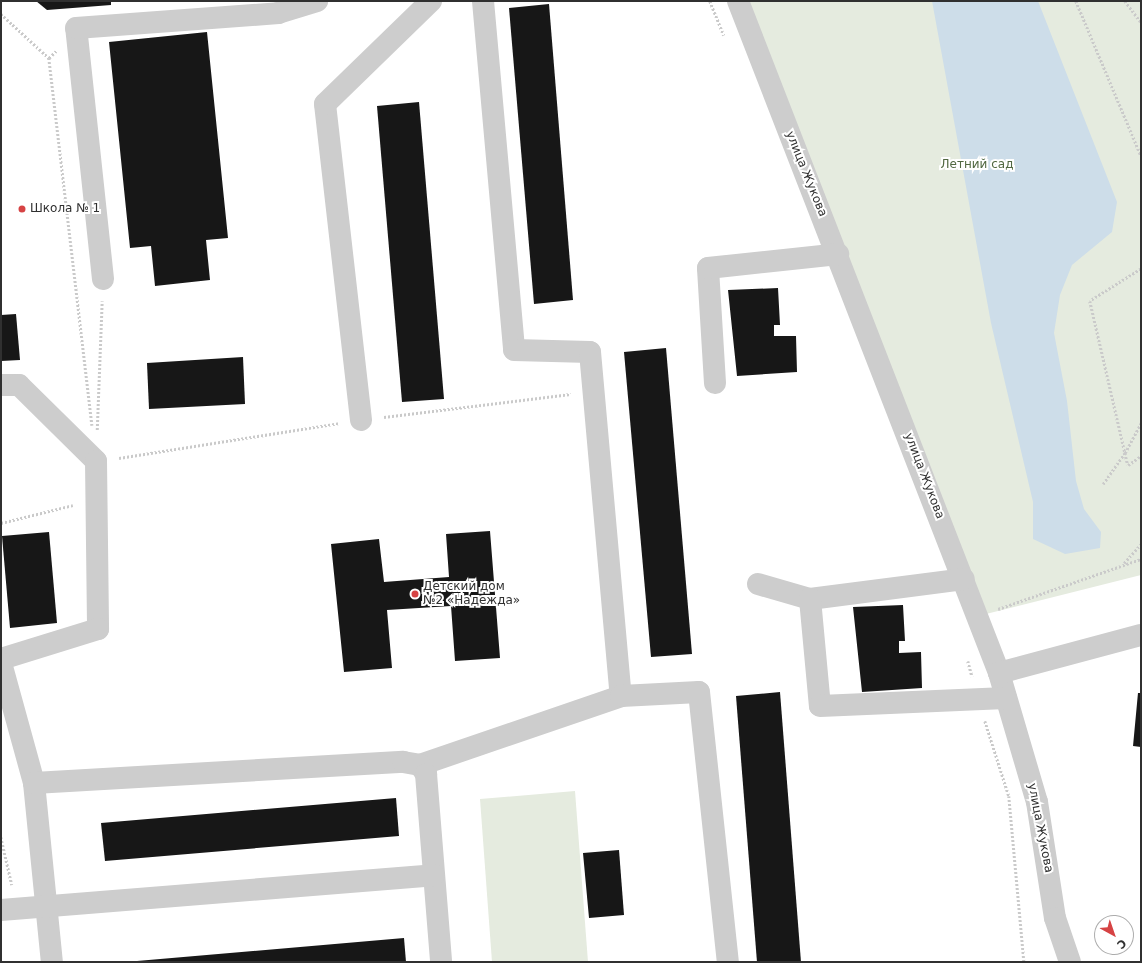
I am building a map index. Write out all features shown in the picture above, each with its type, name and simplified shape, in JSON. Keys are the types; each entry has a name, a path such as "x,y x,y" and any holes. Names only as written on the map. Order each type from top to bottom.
{"street":[{"path":"103,279 76,28 278,13 317,1"},
{"path":"361,420 325,104 431,1"},
{"path":"483,1 514,350 590,352 621,696"},
{"name":"улица Жукова","path":"738,1 838,254 999,673 1037,802 1055,918 1070,962"},
{"path":"715,383 708,268 838,254"},
{"path":"1,385 19,384 96,461 98,629 1,659"},
{"path":"758,584 810,599 964,579"},
{"path":"810,599 820,706 1006,698"},
{"path":"999,673 1141,635"},
{"path":"1,663 34,783 52,962"},
{"path":"34,783 403,762 420,765 621,696 699,692 728,962"},
{"path":"420,765 426,774 441,962"},
{"path":"1,910 434,875"}],"path":[{"path":"710,1 725,38"},
{"path":"1076,1 1141,156"},
{"path":"1125,1 1141,22"},
{"path":"1,14 49,58 96,461"},
{"path":"49,58 76,28"},
{"path":"1141,269 1090,300 1128,465 1141,456"},
{"path":"96,461 103,279"},
{"path":"1103,484 1125,454 1141,422"},
{"path":"1,523 97,498"},
{"path":"1124,563 1141,544"},
{"path":"978,616 1124,563 1141,559"},
{"path":"966,655 978,699 1009,796 1024,962"}],"green space":[{"name":"Летний сад","path":"738,1 1141,1 1141,575 978,616"},
{"path":"575,791 588,962 492,962 480,799"}],"water":[{"path":"932,1 1038,1 1117,202 1112,232 1072,265 1060,295 1054,333 1067,401 1076,481 1084,509 1101,532 1100,548 1065,554 1033,539 1033,502 991,323"}],"building":[{"path":"36,1 111,1 111,5 47,10"},
{"path":"549,4 573,300 534,304 509,8"},
{"path":"207,32 228,238 206,240 210,280 155,286 151,246 130,248 109,42"},
{"path":"419,102 444,399 402,402 377,106"},
{"path":"778,288 780,325 774,325 774,336 796,336 797,372 737,376 728,290"},
{"path":"16,314 20,360 1,361 1,315"},
{"path":"666,348 692,654 651,657 624,352"},
{"path":"243,357 245,404 149,409 147,363"},
{"name":"Детский дом №2 «Надежда»","path":"490,531 500,658 455,661 451,606 387,610 392,668 344,672 331,544 379,539 384,582 449,577 446,534"},
{"path":"49,532 57,623 10,628 2,536"},
{"path":"903,605 905,641 899,641 899,653 921,652 922,688 862,692 853,607"},
{"path":"780,692 801,962 757,962 736,696"},
{"path":"1138,693 1141,693 1141,747 1133,746"},
{"path":"396,798 399,836 105,861 101,823"},
{"path":"619,850 624,915 589,918 583,853"},
{"path":"404,938 406,962 137,962 137,961"}],"place":[{"name":"Школа № 1","path":"22,209"},
{"name":"Детский дом №2 «Надежда»","path":"415,594"}]}
